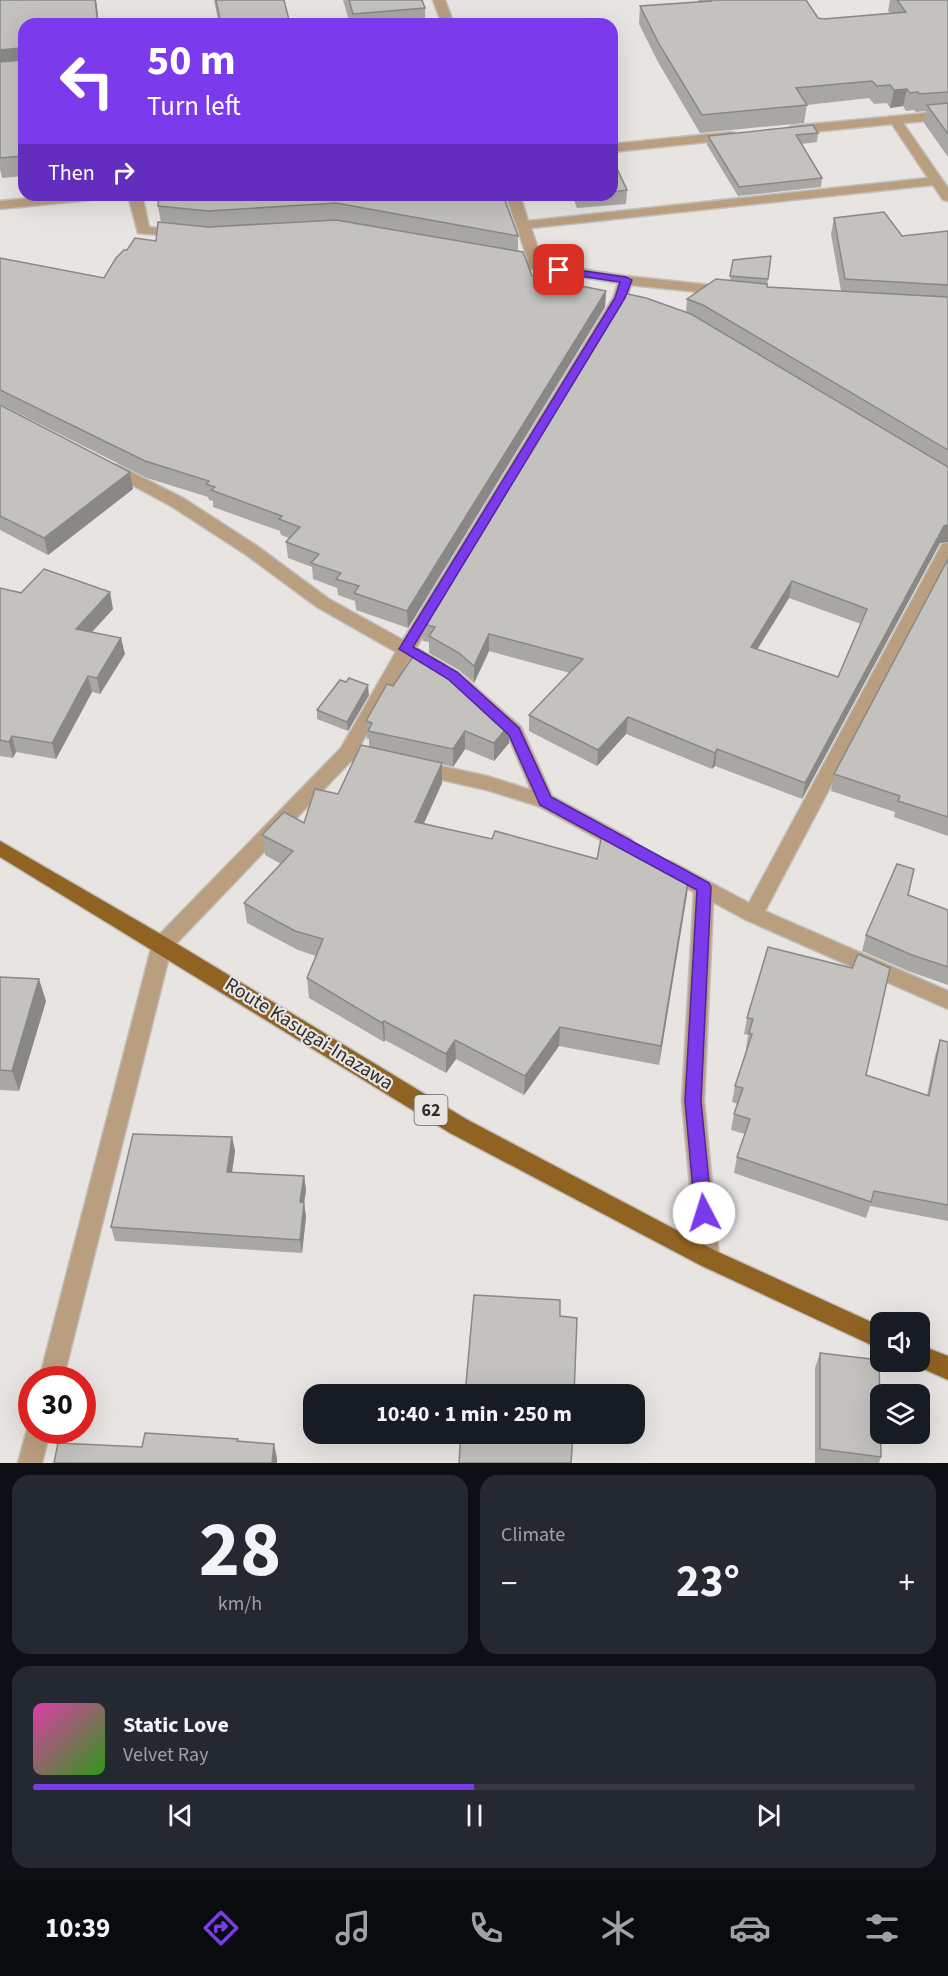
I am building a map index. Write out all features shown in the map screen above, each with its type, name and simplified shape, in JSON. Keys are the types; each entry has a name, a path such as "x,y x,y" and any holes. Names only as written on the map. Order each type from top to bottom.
{"main road":[{"name":"Route Kasugai-Inazawa","path":"0,848 458,1126 708,1258 870,1333"},
{"path":"930,1360 948,1368"}],"street":[{"path":"439,0 446,18"},
{"path":"777,132 948,115"},
{"path":"895,120 948,197"},
{"path":"618,147 742,135"},
{"path":"524,225 937,181"},
{"path":"0,205 40,201"},
{"path":"136,201 143,230 199,236"},
{"path":"515,201 537,266"},
{"path":"490,258 626,280 742,292"},
{"path":"55,1366 162,945 347,753 405,649 625,300 626,280"},
{"path":"94,459 177,502 251,550 323,603 452,676 515,732 545,801"},
{"path":"753,914 948,548"},
{"path":"347,753 487,783 545,801 753,914 948,1000"},
{"path":"704,887 693,1101 708,1258"},
{"path":"30,1463 35,1444"}],"building":[{"path":"0,0 95,0 97,18 18,18 18,48 0,50"},
{"path":"216,0 284,0 288,18 220,18"},
{"path":"349,0 422,0 425,8 353,14"},
{"path":"710,0 806,0 818,18 824,19 906,12 897,0 948,0 948,92 910,93 907,89 894,90 890,85 877,86 872,81 796,88 807,105 702,115 659,44 640,6"},
{"path":"18,60 18,156 0,158 0,62"},
{"path":"948,103 948,134 927,105"},
{"path":"813,125 818,133 796,135 822,178 739,187 708,136"},
{"path":"618,171 627,190 618,191"},
{"path":"158,201 505,201 518,236 336,203 208,211 158,206"},
{"path":"884,212 902,236 948,231 948,285 845,279 834,218"},
{"path":"336,220 523,252 532,276 606,291 407,611 354,593 359,586 336,579 341,573 311,563 319,554 286,542 300,527 279,519 282,516 211,490 215,487 206,484 209,481 145,461 0,390 0,258 104,278 116,258 127,250 135,238 156,241 158,222 208,227"},
{"path":"771,256 768,279 730,276 733,260"},
{"path":"716,279 767,284 767,287 948,297 948,450 703,305 687,299"},
{"path":"623,293 646,298 691,314 948,467 948,525 944,526 805,783 717,749 715,753 628,717 598,750 529,715 583,659 489,634 474,666 459,653 429,636 435,627 423,624","holes":["792,581 867,609 838,677 751,647"]},
{"path":"0,405 130,472 44,538 0,516"},
{"path":"948,559 948,817 898,801 900,796 834,774"},
{"path":"44,569 110,592 76,629 121,638 97,678 88,676 52,743 12,736 9,742 0,740 0,588 21,593"},
{"path":"418,649 444,664 465,682 461,689 480,695 506,719 509,725 494,743 465,731 453,749 368,731 372,723 366,721 387,684 393,686"},
{"path":"349,678 368,685 347,722 317,710 340,680 346,682"},
{"path":"361,745 442,763 415,822 492,839 495,831 597,859 603,829 689,875 661,1046 560,1027 525,1076 455,1040 446,1054 384,1021 382,1023 307,978 323,939 295,931 244,903 293,851 262,835 284,812 304,823 315,789 338,794"},
{"path":"897,864 914,869 908,895 948,910 948,967 912,955 866,935"},
{"path":"768,947 852,968 858,954 890,968 866,1075 929,1096 940,1040 948,1042 948,1205 874,1191 871,1202 737,1157 750,1119 734,1114 743,1088 735,1086 752,1034 749,1033 753,1019 747,1018"},
{"path":"0,977 39,979 12,1071 0,1070"},
{"path":"133,1134 232,1137 227,1172 304,1176 300,1202 304,1203 300,1240 111,1227"},
{"path":"474,1295 560,1300 560,1316 577,1318 574,1384 466,1384"},
{"path":"820,1353 870,1359 870,1372 879,1372 879,1384 870,1384 870,1444 881,1444 881,1457 820,1449"},
{"path":"145,1433 238,1439 237,1441 274,1444 272,1463 54,1463 58,1444 142,1447"},
{"path":"460,1444 572,1444 571,1463 459,1463"}],"route":[{"path":"559,270 626,280 620,298 405,649 452,676 515,732 545,801 704,887 693,1101 704,1213"}]}
